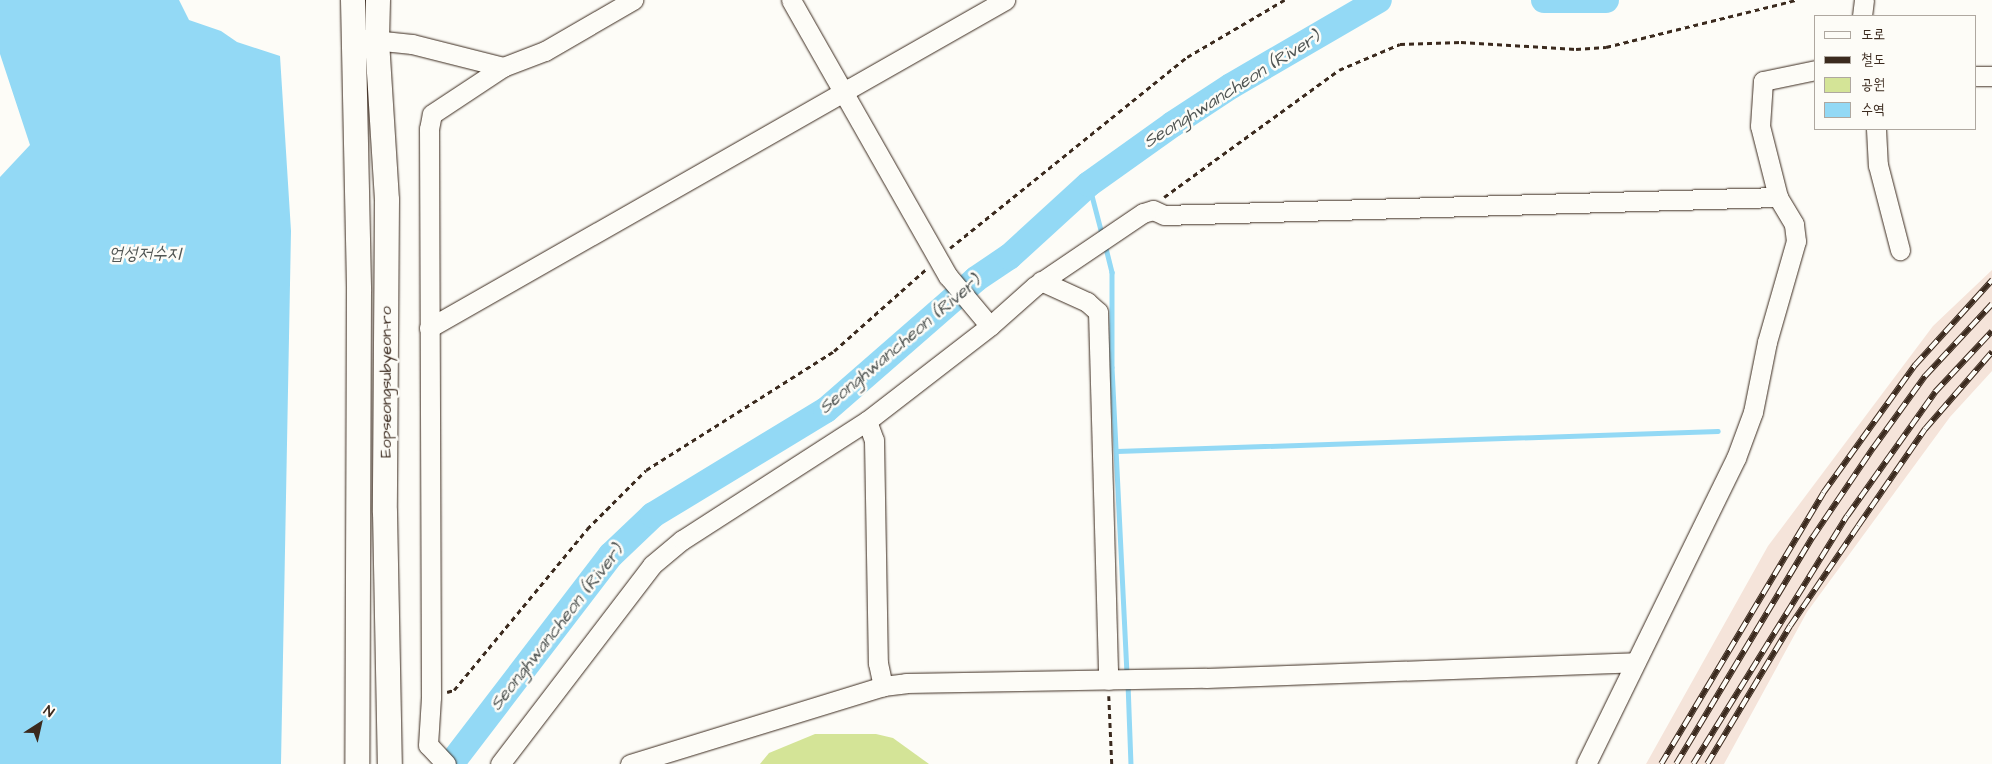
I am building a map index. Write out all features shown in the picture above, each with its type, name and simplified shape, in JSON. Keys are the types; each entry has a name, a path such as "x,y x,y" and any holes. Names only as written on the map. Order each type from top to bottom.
{"main road":[{"name":"Eopseongsubyeon-ro","path":"353,0 366,40 387,200 385,512 390,764"},
{"name":"Eopseongsubyeon-ro","path":"357,764 366,40 378,0"}],"street":[{"path":"442,761 428,745 431,697 428,129 432,114 503,67 545,51 634,0"},
{"path":"790,0 948,276 990,326"},
{"path":"429,328 1005,0"},
{"path":"1862,15 1864,0"},
{"path":"366,40 412,44 503,67"},
{"path":"1586,764 1736,458 1753,412 1767,342 1795,249 1794,224 1778,197 1760,126 1763,81 1814,70"},
{"path":"1977,76 1992,76"},
{"path":"1876,130 1880,175 1900,250"},
{"path":"500,764 652,565 682,540 868,422 990,326 1041,281 1130,219 1153,210 1164,215 1778,197"},
{"path":"1041,281 1087,302 1098,312 1113,680"},
{"path":"868,422 874,440 878,663 883,686"},
{"path":"630,764 883,686 1137,680 1635,662"}],"path":[{"path":"431,697 454,690 587,528 646,470 834,351 938,258 1172,68 1284,0"},
{"path":"1153,210 1165,195 1339,70 1400,44 1461,42 1576,48 1606,47 1796,0"},
{"path":"1112,764 1113,680"}],"shaded area":[{"path":"1992,270 1992,371 1950,417 1807,612 1724,764 1646,764 1768,546 1933,326"}],"green space":[{"path":"815,734 876,734 893,738 929,764 760,764 769,753"}],"water":[{"name":"업성저수지","path":"0,0 179,0 189,20 221,31 237,42 280,56 291,231 281,764 0,764 0,177 30,145 0,54"}],"waterway":[{"name":"Seonghwancheon (River)","path":"451,764 611,555 653,515 826,410 976,279 1009,257 1089,184 1173,124 1231,86 1379,0"},
{"name":"Seonghwancheon (River)","path":"1544,0 1606,0"},
{"path":"1089,184 1102,234"},
{"path":"1105,244 1112,272 1112,367 1127,675"},
{"path":"1117,451 1718,431"},
{"path":"1128,683 1131,764"}],"railway":[{"path":"1661,764 1823,493 1915,365 1992,280"},
{"path":"1676,764 1812,538 1873,448 1925,376 1992,304"},
{"path":"1693,764 1847,516 1935,392 1992,331"},
{"path":"1707,764 1790,626 1925,429 1992,352"}]}
